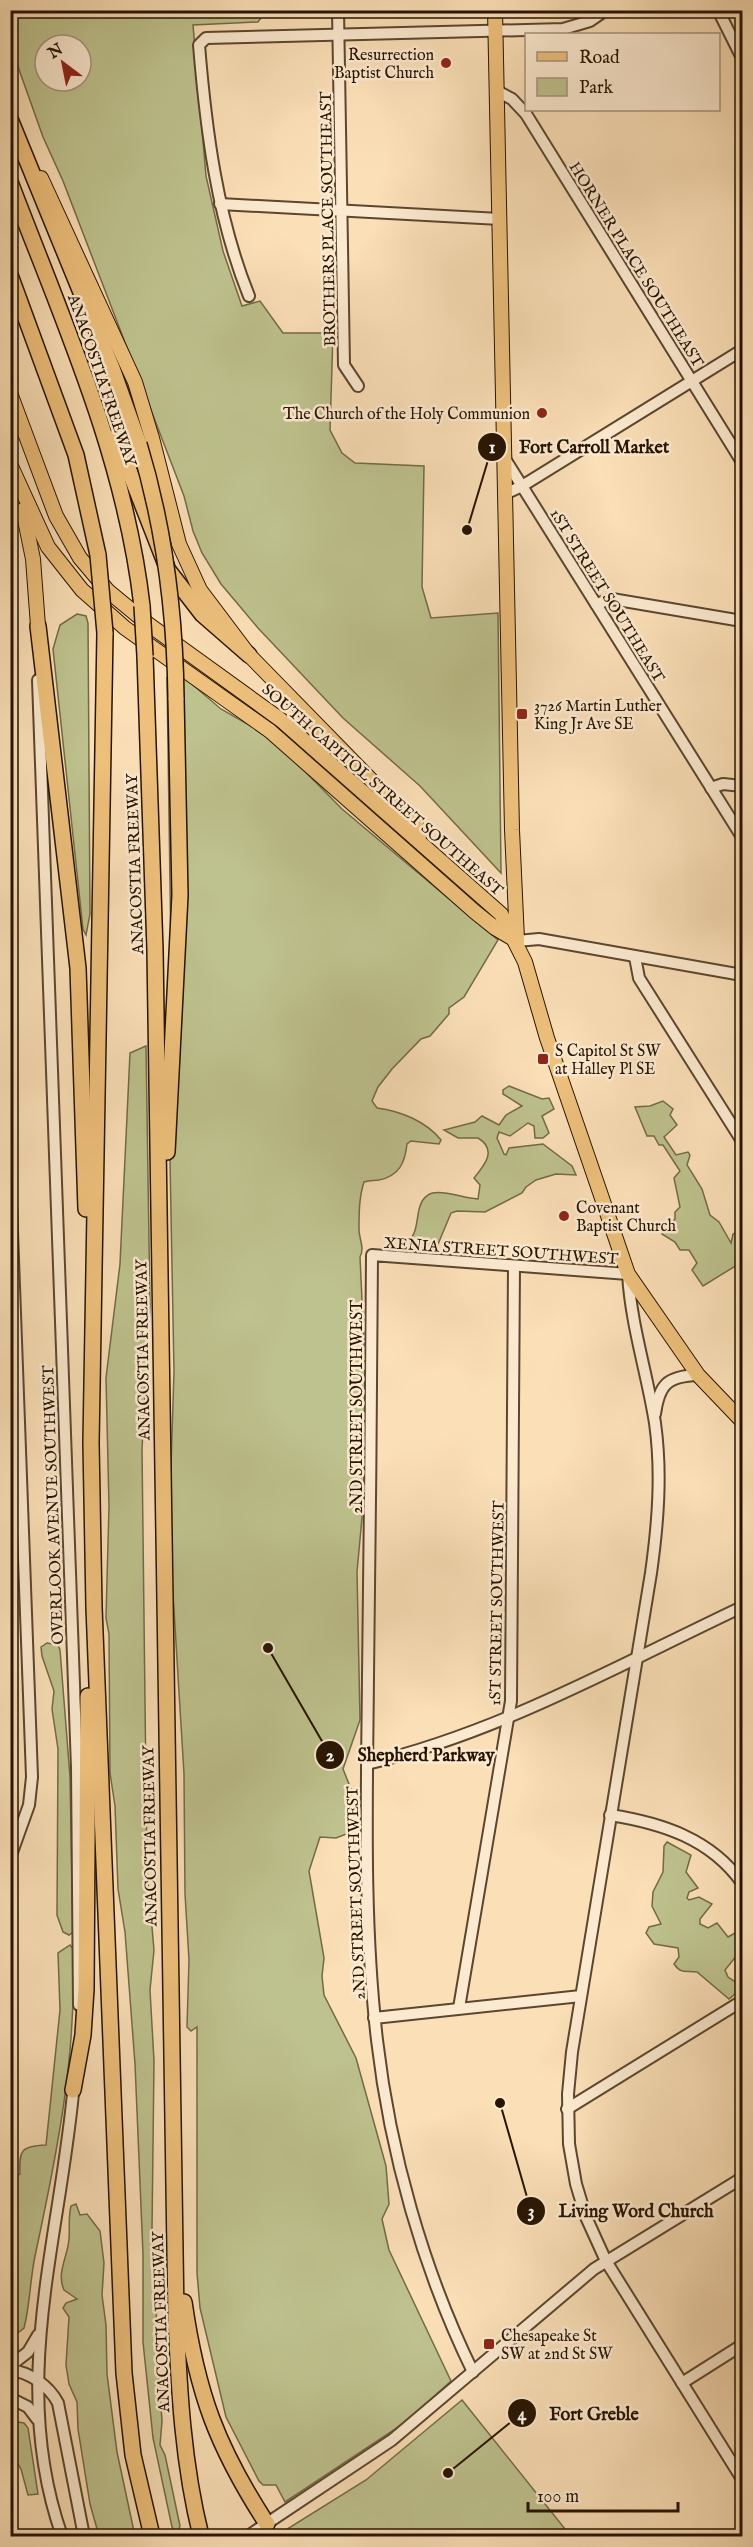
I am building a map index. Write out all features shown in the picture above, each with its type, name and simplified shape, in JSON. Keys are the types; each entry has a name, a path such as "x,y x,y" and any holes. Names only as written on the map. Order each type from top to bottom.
{"highway":[{"path":"10,119 112,368 139,444 155,504 168,578 176,698 181,866 179,956 168,1129 167,1210 159,1277"},
{"name":"ANACOSTIA FREEWAY","path":"10,182 61,313 118,479 131,533 142,606 155,931 173,2170 179,2399 187,2469 201,2536"},
{"name":"ANACOSTIA FREEWAY","path":"10,275 76,455 98,555 105,633 91,1410 94,1606 123,2373 133,2455 152,2536"},
{"path":"10,283 20,300"},
{"path":"61,313 86,358 168,570 202,614 249,655"},
{"path":"38,626 77,956 85,1203 93,1259"},
{"path":"73,2090 83,2035 86,1989 88,1672 94,1606"},
{"path":"173,2170 183,2295 200,2391 226,2457 267,2524"}],"main road":[{"path":"495,10 517,941 628,1274 698,1375 742,1421"},
{"path":"10,108 135,382 184,560 206,600 249,655 422,832 450,867"},
{"name":"SOUTH CAPITOL STREET SOUTHEAST","path":"10,393 42,484 60,524 80,558 108,591 148,624 274,714 497,909 517,941"},
{"path":"10,466 40,532 55,557 82,590 125,628 270,731 475,912 495,928 517,941"},
{"path":"10,466 31,544 38,626"}],"street":[{"name":"BROTHERS PLACE SOUTHEAST","path":"339,10 344,365 358,386"},
{"path":"249,296 232,251 220,204 199,45 206,38 568,28 590,21 606,10"},
{"path":"718,10 742,58"},
{"name":"HORNER PLACE SOUTHEAST","path":"497,91 512,99 526,114 742,462"},
{"path":"220,204 500,219"},
{"path":"505,494 522,486 742,350"},
{"name":"1ST STREET SOUTHEAST","path":"505,459 742,837"},
{"path":"596,604 612,599 742,621"},
{"name":"OVERLOOK AVENUE SOUTHWEST","path":"38,626 77,1768 79,2010 73,2090 40,2332 37,2380 39,2422 51,2501 62,2536"},
{"path":"711,788 723,784 742,786"},
{"path":"517,941 539,939 742,975"},
{"path":"635,957 639,978 742,1141"},
{"path":"10,1177 14,1394 32,1777 28,1805 10,1858"},
{"name":"XENIA STREET SOUTHWEST","path":"372,1255 628,1274"},
{"name":"2ND STREET SOUTHWEST","path":"372,1255 368,1901 374,2018 387,2103 409,2198 438,2288 472,2372"},
{"name":"1ST STREET SOUTHWEST","path":"459,2008 511,1696 514,1266"},
{"path":"628,1274 630,1309 654,1420 659,1465 657,1522 651,1573 635,1658 572,2052 567,2109 571,2158 586,2217 606,2261 742,2479"},
{"path":"654,1420 657,1395 662,1386 685,1375 698,1375"},
{"path":"368,1764 419,1750 508,1716 742,1607"},
{"path":"610,1815 654,1824 688,1837 716,1856 742,1883"},
{"path":"374,2018 581,1996"},
{"path":"567,2109 742,2001"},
{"path":"248,2536 375,2452 606,2261 742,2178"},
{"path":"10,2368 28,2352 40,2332"},
{"path":"682,2383 742,2345"},
{"path":"10,2368 37,2380 52,2394 62,2415 84,2536"},
{"path":"10,2398 28,2407 39,2422"}],"green space":[{"path":"11,11 266,11 258,22 193,25 206,176 223,251 242,306 260,301 283,333 333,333 330,430 342,453 355,463 424,466 422,587 431,618 498,613 501,873 420,786 343,718 258,628 221,584 202,553 193,531 184,496 63,181 43,137 11,47"},
{"path":"77,614 86,616 88,623 90,914 86,935 83,929 53,649 60,625"},
{"path":"176,674 187,680 221,709 273,739 342,809 498,940 464,997 449,1008 449,1014 430,1036 421,1039 392,1069 378,1087 372,1101 377,1108 403,1114 420,1122 441,1140 439,1144 411,1141 407,1144 400,1168 386,1178 364,1182 361,1194 359,1229 362,1247 360,1257 365,1365 365,1485 357,1572 360,1720 343,1769 351,1789 349,1833 336,1838 320,1837 309,1871 324,1958 322,1976 324,1995 356,2058 386,2166 389,2204 382,2219 389,2250 451,2381 406,2422 285,2502 276,2485 263,2485 259,2481 226,2417 200,2308 197,2273 197,2027 191,2031 187,2027 189,1960 185,1894 184,1774 169,1528 174,1372 168,1054 172,1021 167,678 171,680"},
{"path":"146,1046 150,1306 142,1449 147,1870 154,1950 150,1990 154,2061 152,2230 157,2278 156,2338 162,2421 160,2445 165,2455 180,2526 177,2534 172,2527 153,2438 143,2342 143,2254 135,2064 125,1932 118,1889 115,1806 110,1773 109,1634 106,1618 109,1506 106,1378 120,1264 130,1053"},
{"path":"509,1086 542,1099 549,1098 554,1109 542,1116 549,1133 543,1138 535,1138 534,1126 528,1123 510,1136 499,1132 497,1138 504,1154 506,1155 509,1148 543,1144 572,1166 576,1175 556,1174 536,1180 522,1193 485,1212 457,1211 451,1213 436,1249 411,1247 409,1241 415,1229 421,1203 426,1196 441,1192 478,1199 480,1185 474,1178 487,1158 487,1148 478,1138 458,1138 444,1130 475,1122 482,1116 499,1125 506,1115 522,1106 503,1094 503,1090"},
{"path":"663,1101 673,1109 670,1115 677,1125 664,1137 676,1155 688,1152 690,1155 687,1165 702,1189 710,1215 719,1222 731,1243 733,1234 742,1230 742,1272 737,1265 703,1286 692,1270 697,1263 689,1250 680,1250 675,1242 662,1234 675,1219 675,1212 680,1207 674,1178 680,1171 663,1145 659,1145 654,1136 647,1136 635,1107 650,1106"},
{"path":"47,1643 58,1645 60,1650 70,1777 73,1932 69,1935 63,1932 57,1915 58,1749 52,1709 54,1691 41,1647"},
{"path":"667,1842 691,1855 686,1872 698,1888 689,1892 687,1898 689,1900 699,1897 712,1904 700,1919 700,1924 708,1928 717,1923 728,1937 742,1929 742,1949 725,1970 728,1977 740,1985 741,1989 729,1999 697,1972 682,1971 674,1964 679,1957 678,1948 654,1944 646,1933 649,1927 661,1924 652,1906 653,1892 663,1872 664,1846"},
{"path":"70,1945 73,1949 72,2027 64,2104 33,2265 26,2319 24,2328 19,2332 11,2330 10,2179 20,2174 20,2159 23,2151 27,2148 46,2145 60,2010 58,1953"},
{"path":"76,2204 80,2215 87,2214 100,2231 104,2263 102,2295 106,2325 107,2374 117,2452 135,2536 99,2536 90,2504 78,2429 77,2402 69,2384 66,2365 69,2317 63,2308 66,2303 77,2299 64,2290 61,2277 68,2245 70,2210 71,2206"},
{"path":"462,2400 569,2534 565,2536 276,2536 366,2480"},
{"path":"11,2421 24,2423 28,2428 38,2494 28,2495 21,2469 11,2452"}],"place":[{"name":"Resurrection Baptist Church","path":"446,63"},
{"name":"The Church of the Holy Communion","path":"542,413"},
{"name":"Fort Carroll Market","path":"467,530"},
{"name":"3726 Martin Luther King Jr Ave SE","path":"522,714"},
{"name":"S Capitol St SW at Halley Pl SE","path":"543,1059"},
{"name":"Covenant Baptist Church","path":"564,1216"},
{"name":"Shepherd Parkway","path":"268,1648"},
{"name":"Living Word Church","path":"500,2103"},
{"name":"Chesapeake St SW at 2nd St SW","path":"489,2344"},
{"name":"Fort Greble","path":"448,2473"}]}
